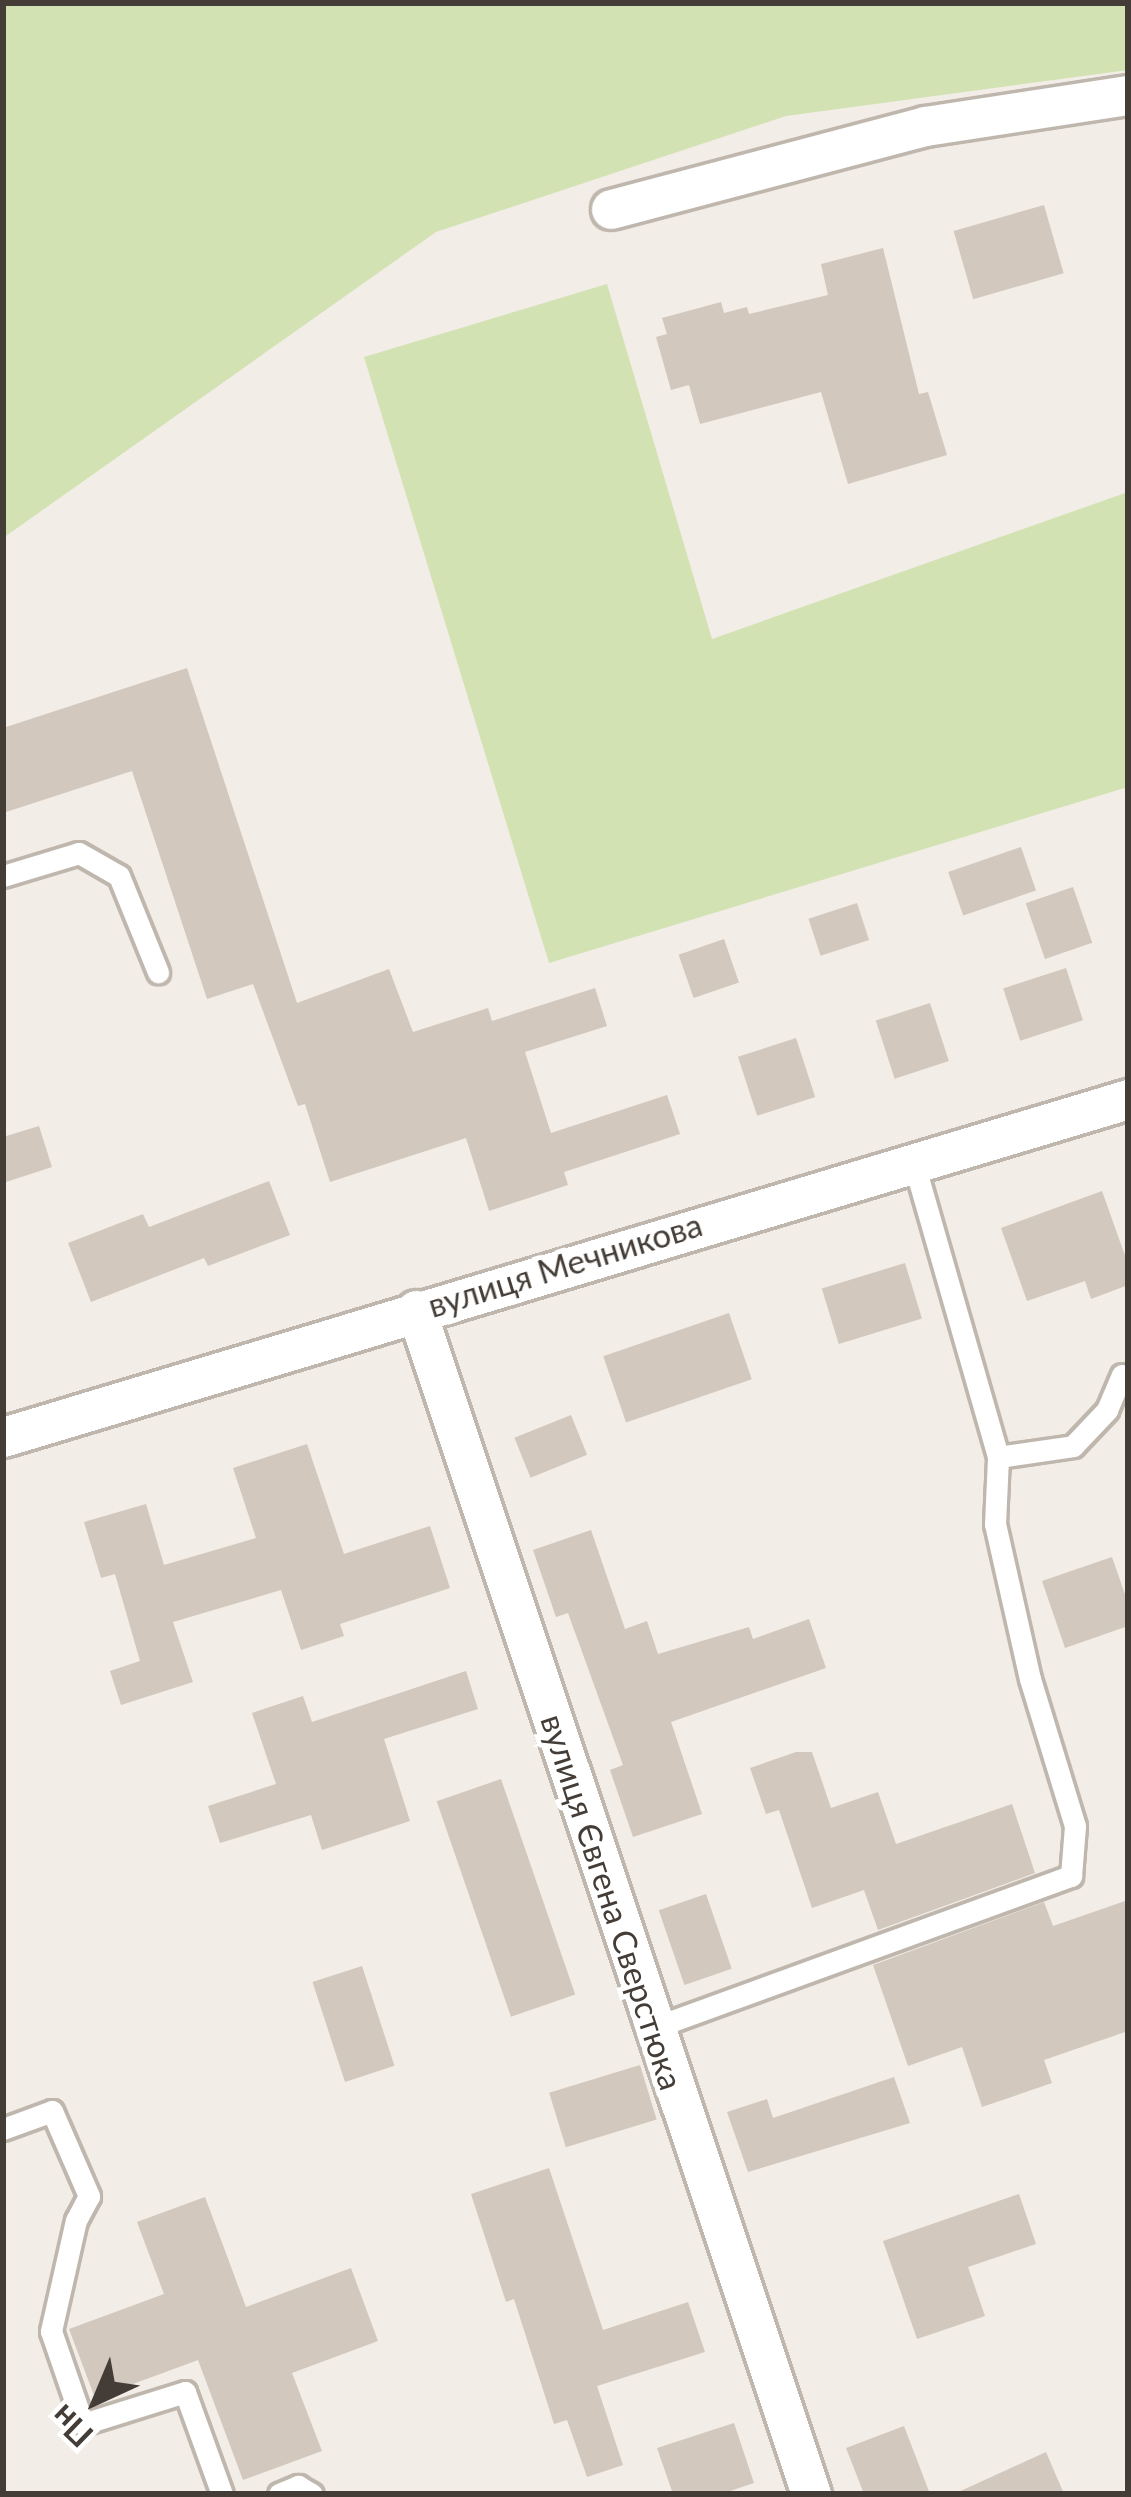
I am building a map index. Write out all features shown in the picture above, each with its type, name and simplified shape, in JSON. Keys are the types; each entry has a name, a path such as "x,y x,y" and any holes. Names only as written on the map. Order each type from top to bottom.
{"street":[{"path":"611,209 925,126 1128,95"},
{"name":"вулиця Мечникова","path":"3,1437 1128,1099"},
{"name":"вулиця Євгена Сверстюка","path":"416,1310 812,2494"}],"lane":[{"path":"3,876 79,853 119,876 158,972"},
{"path":"653,2028 1071,1876 1076,1826 1030,1679 995,1524 998,1457 913,1160"},
{"path":"998,1457 1072,1446 1108,1410 1122,1375"},
{"path":"3,2129 52,2111 89,2196 76,2220 51,2331 83,2423 185,2392 222,2494"},
{"path":"279,2494 298,2486 312,2494"}],"green space":[{"path":"3,3 1128,3 1128,70 786,116 436,232 3,538"},
{"path":"607,284 712,639 1128,492 1128,787 549,963 364,357"}],"building":[{"path":"1044,205 1064,273 973,299 954,231"},
{"path":"883,248 919,394 928,392 947,455 848,484 821,392 700,424 689,385 671,390 656,337 667,334 662,318 721,302 724,313 747,307 749,314 828,295 821,264"},
{"path":"187,668 297,1003 389,969 413,1032 488,1008 492,1021 595,988 607,1026 525,1052 551,1133 667,1095 680,1134 564,1172 568,1185 489,1211 466,1138 330,1182 305,1104 298,1106 253,984 207,999 132,771 3,813 3,728"},
{"path":"1021,847 1036,890 963,916 948,872"},
{"path":"1073,887 1092,943 1045,959 1026,903"},
{"path":"857,903 869,940 821,956 808,919"},
{"path":"724,939 739,982 694,998 679,955"},
{"path":"1066,968 1083,1020 1020,1041 1003,988"},
{"path":"930,1003 949,1061 895,1079 876,1021"},
{"path":"796,1038 815,1097 757,1116 738,1057"},
{"path":"39,1126 52,1167 3,1183 3,1137"},
{"path":"269,1181 290,1235 208,1266 204,1258 91,1302 68,1243 143,1214 149,1227"},
{"path":"1102,1191 1128,1264 1128,1285 1091,1299 1085,1281 1027,1301 1001,1228"},
{"path":"905,1263 922,1318 839,1344 822,1288"},
{"path":"729,1313 752,1379 626,1422 603,1356"},
{"path":"571,1415 587,1455 531,1478 514,1438"},
{"path":"307,1444 344,1554 430,1526 450,1588 340,1624 344,1636 301,1650 281,1590 173,1622 193,1682 121,1705 110,1671 140,1661 115,1574 101,1578 84,1522 146,1504 164,1565 256,1538 233,1468"},
{"path":"591,1530 625,1629 647,1621 658,1654 749,1627 753,1639 809,1619 826,1668 671,1722 702,1814 633,1837 610,1770 623,1765 568,1613 556,1617 533,1550"},
{"path":"1112,1557 1128,1603 1128,1626 1065,1648 1042,1581"},
{"path":"466,1671 478,1709 384,1739 410,1821 322,1850 311,1815 220,1843 208,1806 276,1784 252,1713 303,1696 312,1722"},
{"path":"796,1752 812,1752 831,1808 878,1792 896,1844 1012,1804 1035,1873 878,1930 864,1890 812,1908 779,1810 766,1814 750,1768"},
{"path":"501,1779 575,1995 511,2017 437,1801"},
{"path":"706,1894 732,1969 684,1985 659,1910"},
{"path":"1128,1900 1128,2031 1044,2060 1052,2083 982,2107 962,2047 908,2066 873,1965 1044,1902 1053,1926"},
{"path":"362,1966 394,2066 345,2082 313,1982"},
{"path":"640,2065 657,2120 566,2147 549,2093"},
{"path":"894,2077 910,2123 748,2172 727,2112 767,2099 773,2118"},
{"path":"549,2168 603,2330 688,2302 705,2352 597,2386 623,2465 587,2477 567,2420 554,2424 514,2299 506,2302 471,2194"},
{"path":"1019,2194 1036,2244 968,2267 985,2316 917,2339 883,2241"},
{"path":"205,2197 246,2307 351,2268 378,2341 292,2373 322,2451 243,2480 198,2360 95,2398 69,2329 164,2294 137,2222"},
{"path":"734,2423 754,2483 721,2494 673,2494 657,2448"},
{"path":"904,2426 930,2494 864,2494 846,2448"},
{"path":"1046,2452 1064,2494 954,2494"}]}
